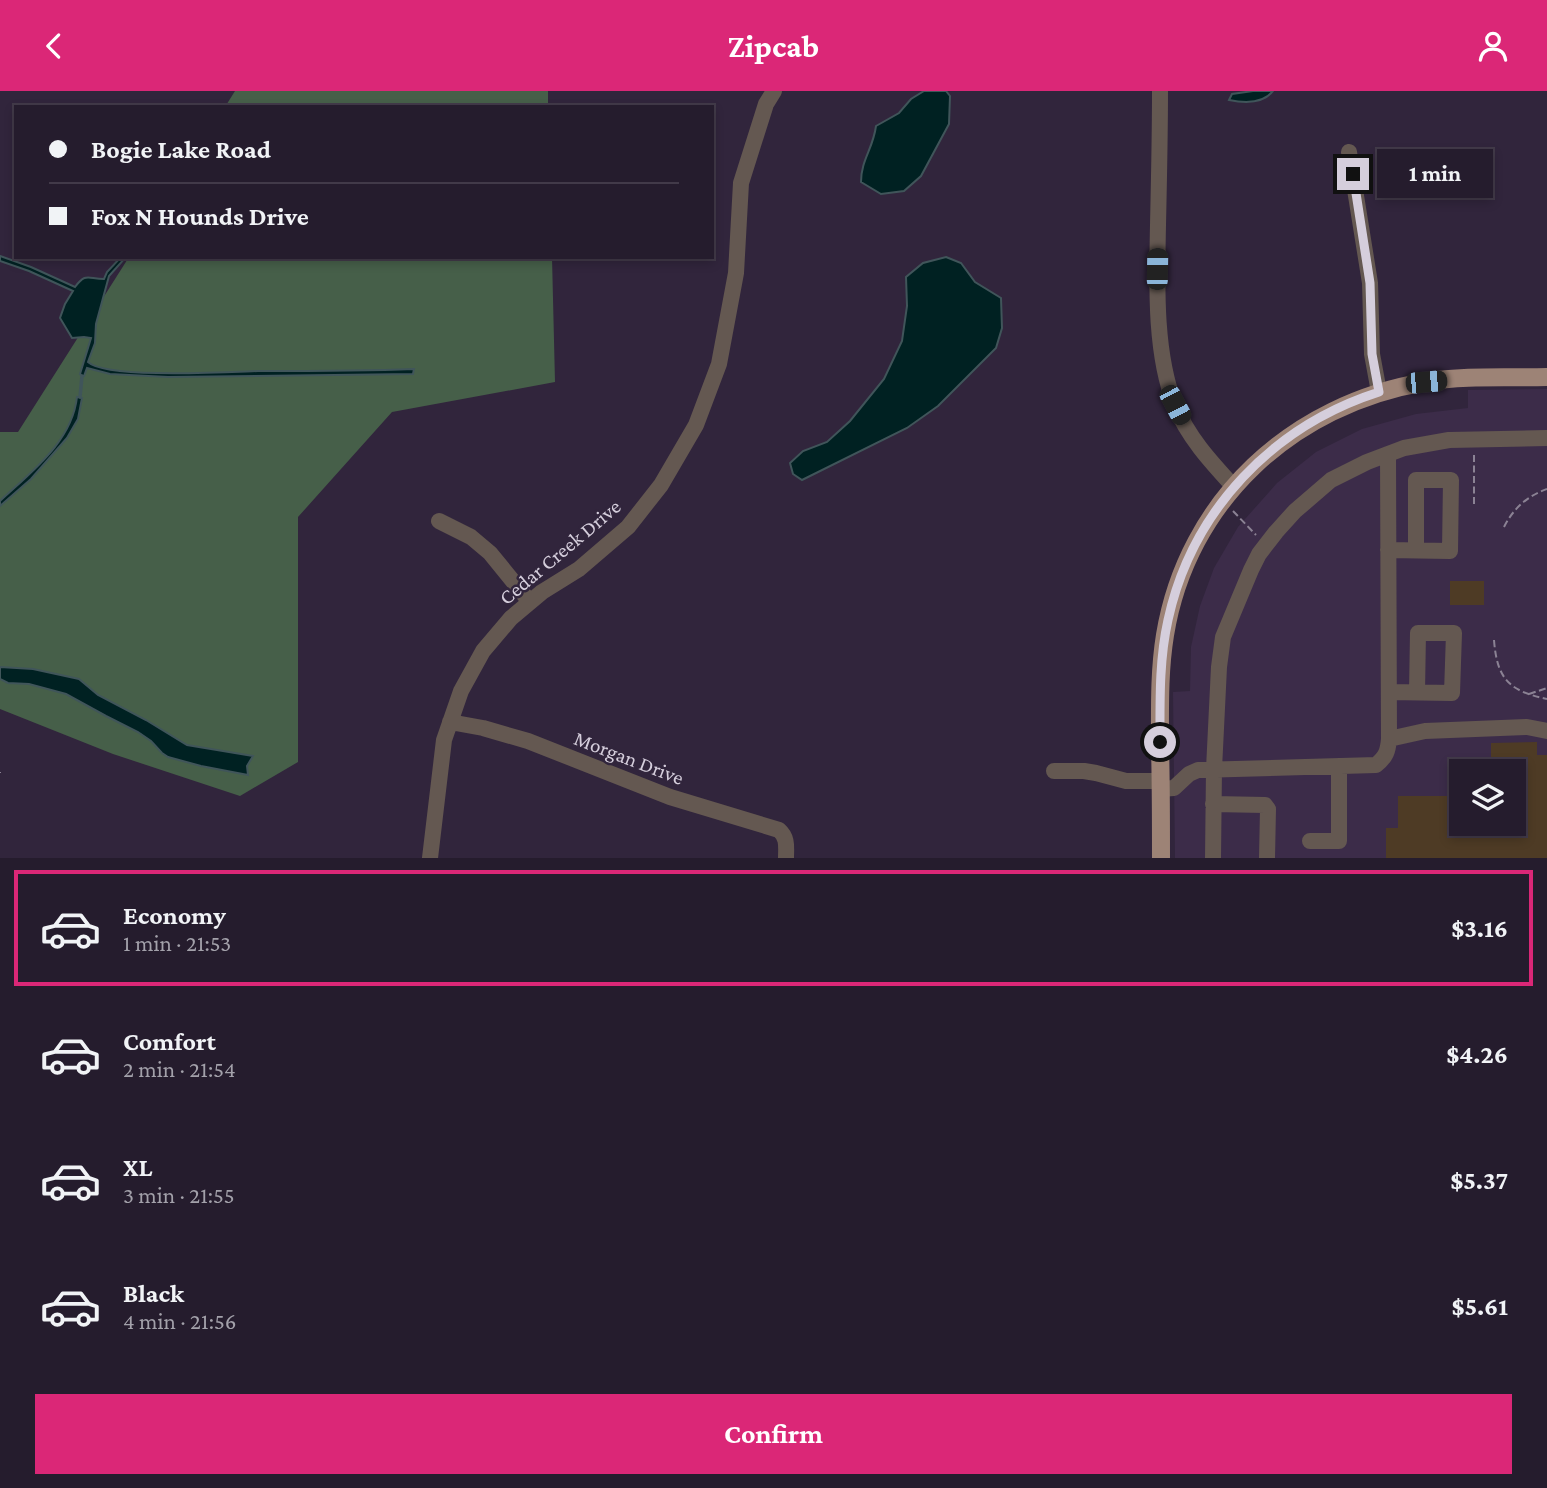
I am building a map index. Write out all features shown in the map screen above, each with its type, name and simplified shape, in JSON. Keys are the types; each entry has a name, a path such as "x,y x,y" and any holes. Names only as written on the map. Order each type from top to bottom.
{"main road":[{"path":"1161,858 1161,679 1167,621 1189,557 1205,526 1228,493 1269,451 1294,433 1331,411 1379,392 1437,381 1547,377"}],"street":[{"name":"Cedar Creek Drive","path":"429,858 444,740 461,691 483,651 511,618 542,592 579,569 628,527 661,485 696,425 719,365 736,273 741,183 766,104 774,91"},
{"path":"1160,91 1157,269 1163,367 1175,405 1228,493"},
{"path":"1349,152 1370,283 1372,354 1379,392"},
{"path":"1213,858 1214,769 1223,637 1251,570 1265,545 1295,510 1331,480 1388,454 1448,440 1547,438"},
{"path":"1054,771 1096,773 1126,781 1174,788 1189,773 1198,770 1376,765 1383,759 1388,751 1389,739 1388,454"},
{"path":"1388,550 1416,551 1450,551 1451,480 1416,480 1416,551"},
{"path":"439,521 471,537 490,553 530,603"},
{"path":"1389,692 1417,692"},
{"name":"Morgan Drive","path":"450,722 528,741 670,797 779,830 785,835 786,858"},
{"path":"1389,739 1425,731 1527,727 1547,731"},
{"path":"1310,841 1339,841 1339,766"},
{"path":"1213,804 1265,805 1268,809 1267,858"}],"path":[{"path":"1474,440 1474,506"},
{"path":"1504,527 1519,506 1547,489"},
{"path":"1228,493 1265,545"},
{"path":"1494,640 1497,664 1503,676 1514,687 1547,699"},
{"path":"1528,694 1547,688"}],"shaded area":[{"path":"235,91 548,91 548,105 226,105"},
{"path":"924,91 946,91 950,96 949,124 921,176 904,191 881,194 861,182 876,126 899,113 911,99"},
{"path":"1273,91 1259,100 1229,100 1232,94"},
{"path":"0,256 75,287 88,277 104,279 119,259 124,259 109,276 96,324 95,343 88,362 99,367 142,373 414,369 413,374 168,377 110,374 87,368 82,376 80,374 91,338 72,338 60,318 73,291 0,261"},
{"path":"946,257 961,263 975,282 1001,298 1002,328 996,348 938,406 907,428 802,480 793,474 790,463 803,451 827,442 850,421 884,379 902,341 907,306 906,277 923,263"},
{"path":"128,259 552,259 555,382 392,412 298,517 298,762 240,796 113,754 0,709 0,432 18,432"},
{"path":"1547,389 1547,858 1175,858 1173,692 1190,691 1191,647 1200,606 1214,568 1238,527 1277,483 1316,452 1362,429 1416,414 1468,408 1468,390"},
{"path":"77,397 82,398 78,419 67,438 31,479 0,506 0,501 37,467 59,442 74,413"},
{"path":"0,667 33,669 79,679 98,695 187,745 253,756 247,766 248,775 168,757 138,732 66,694 29,684 8,683 0,679"}],"building":[{"path":"1450,581 1484,581 1484,605 1450,605"},
{"path":"1537,742 1537,755 1547,755 1547,858 1386,858 1386,828 1398,828 1398,796 1449,796 1449,836 1526,836 1526,759 1491,759 1491,743"}],"waterway":[{"path":"80,397 82,376"}],"route":[{"path":"1160,742 1161,665 1167,621 1185,567 1205,526 1234,487 1276,445 1325,414 1379,392 1372,354 1370,283 1353,174"}]}
